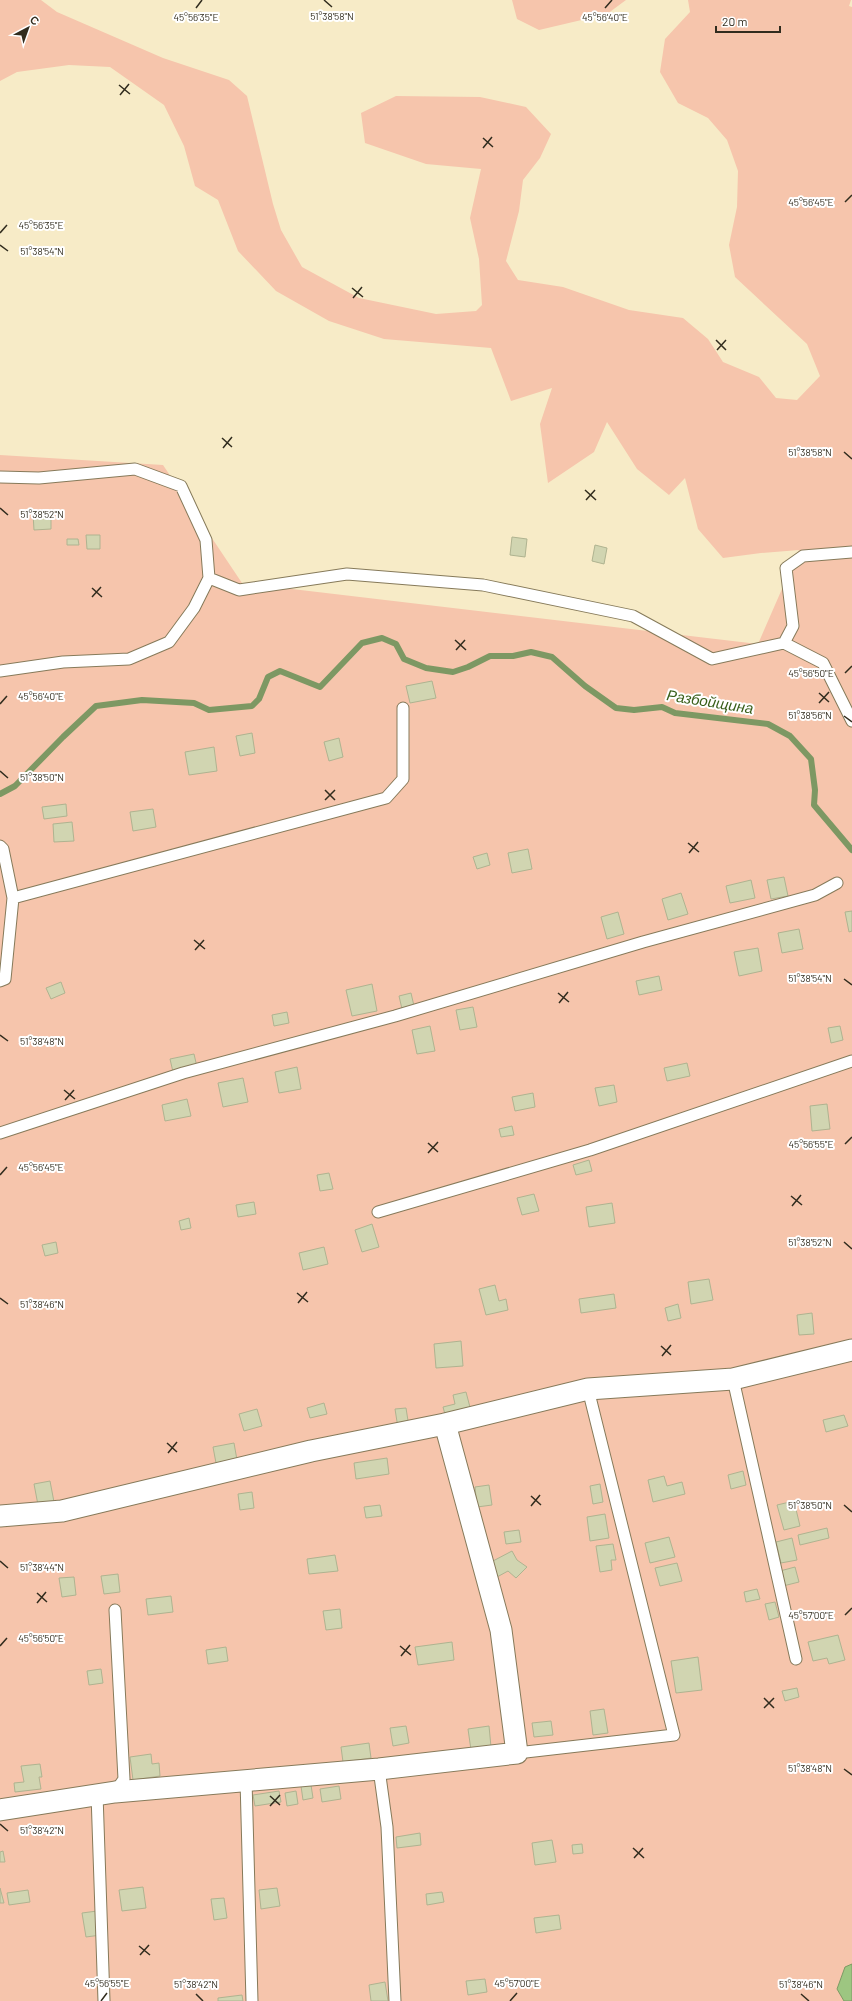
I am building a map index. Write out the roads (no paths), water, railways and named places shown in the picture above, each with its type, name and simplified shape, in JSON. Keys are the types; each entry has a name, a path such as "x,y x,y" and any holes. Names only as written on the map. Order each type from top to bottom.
{"street":[{"path":"0,1516 62,1511 311,1451 445,1424 588,1389 733,1378 852,1350"},
{"path":"0,1810 106,1793 379,1769 518,1753 501,1630 445,1424"}],"lane":[{"path":"0,477 39,478 135,469 181,486 206,540 209,578 194,608 169,642 129,659 63,662 0,671"},
{"path":"784,643 793,626 786,568 803,556 852,552"},
{"path":"209,578 240,590 347,574 483,584 633,616 712,659 784,643 823,662 852,721"},
{"path":"13,898 386,798 403,779 403,708"},
{"path":"0,846 3,849 13,898 5,979 0,981"},
{"path":"0,1133 183,1073 395,1016 643,942 815,895 837,883"},
{"path":"378,1212 590,1150 852,1061"},
{"path":"733,1378 796,1659"},
{"path":"518,1753 674,1735 588,1389"},
{"path":"104,2001 106,1793 124,1779 115,1610"},
{"path":"379,1769 387,1827 395,2001"},
{"path":"246,1780 252,2001"}],"waterway":[{"name":"Разбойщина","path":"0,794 15,786 96,706 142,700 194,703 209,710 252,706 259,699 268,677 280,671 320,687 362,643 382,638 396,644 404,659 426,668 453,672 468,667 490,656 513,656 531,652 552,657 585,686 616,708 634,710 662,707 675,713 768,724 790,736 811,759 815,790 814,805 852,850"}]}
